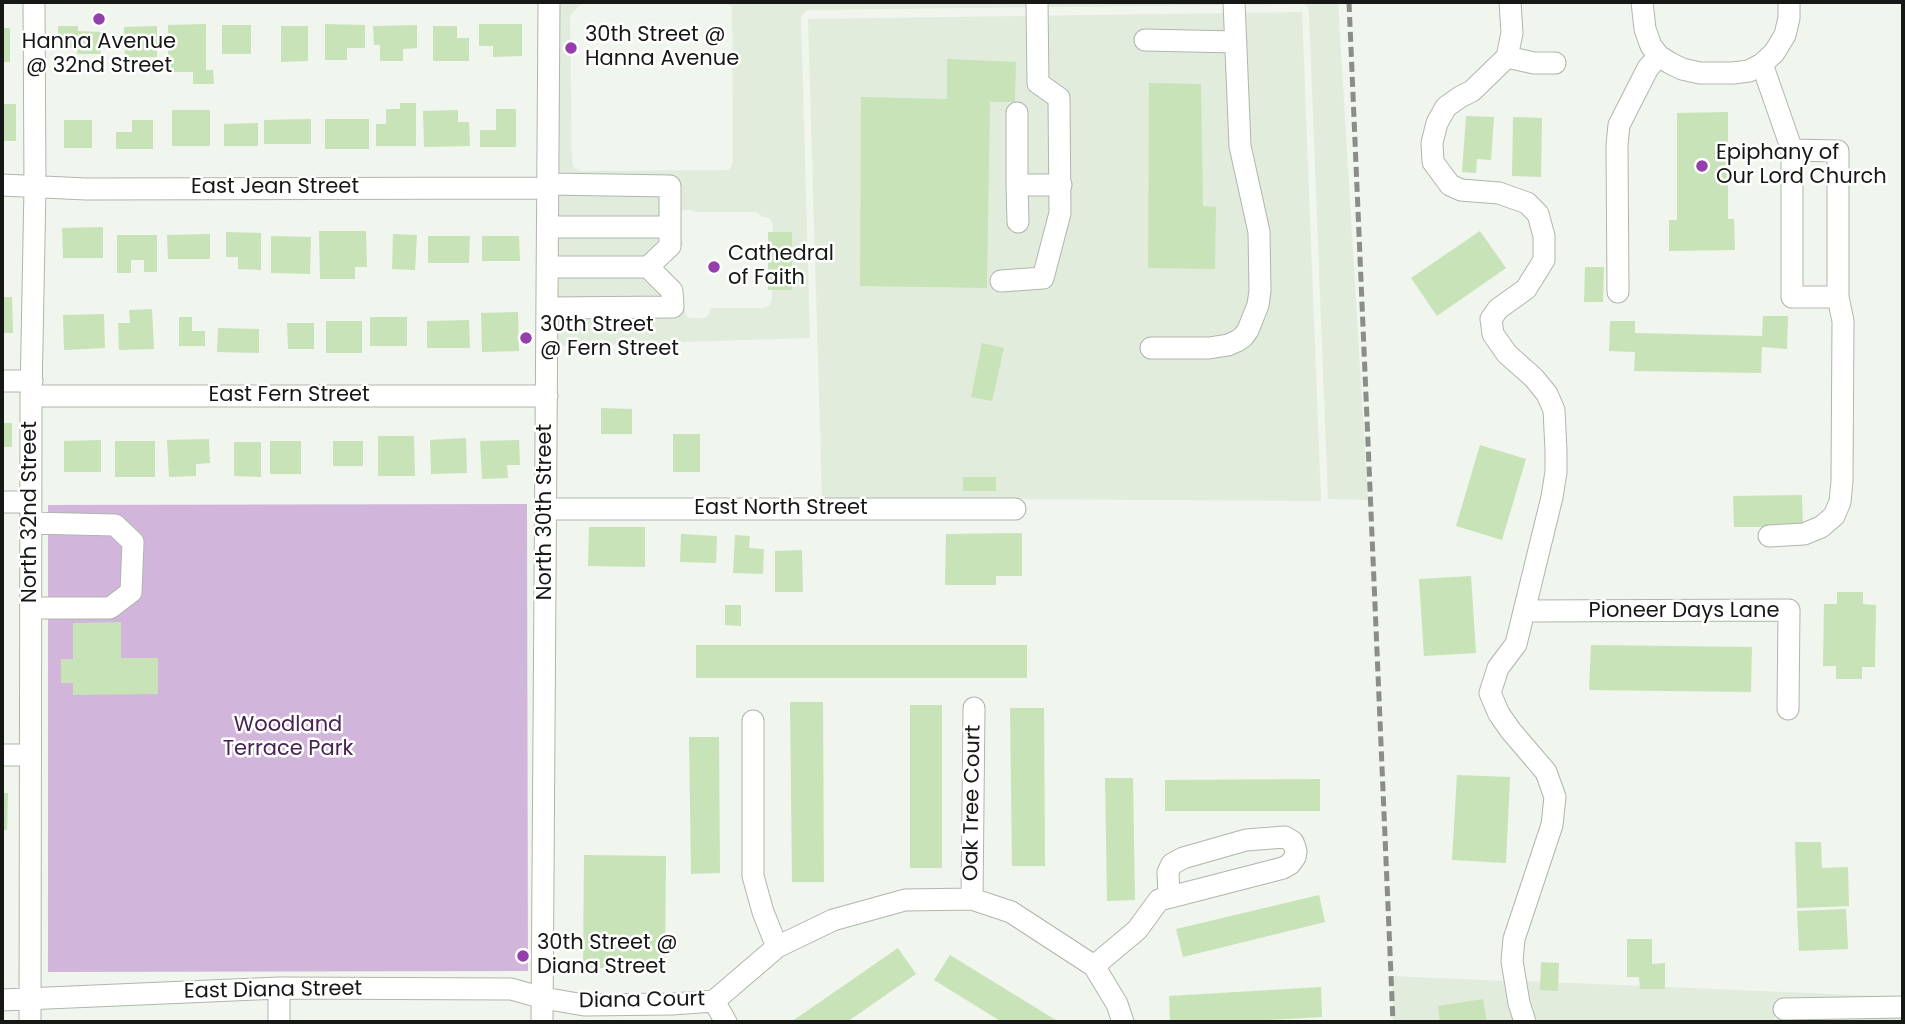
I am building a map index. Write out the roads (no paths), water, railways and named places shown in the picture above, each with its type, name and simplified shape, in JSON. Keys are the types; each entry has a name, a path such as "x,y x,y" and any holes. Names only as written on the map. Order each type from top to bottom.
{"street":[{"name":"North 32nd Street","path":"30,1022 34,2"},
{"name":"North 30th Street","path":"542,1022 549,2"},
{"path":"1001,281 1043,278 1060,213 1059,98 1038,83 1037,2"},
{"path":"1151,348 1209,348 1237,341 1248,330 1258,305 1261,291 1259,232 1240,146 1234,2"},
{"path":"1510,2 1512,33 1507,57 1472,91 1446,107 1437,123 1432,143 1433,162 1450,184 1461,190 1499,193 1527,203 1538,214 1544,236 1544,260 1525,289 1497,309 1491,319 1493,334 1507,354 1534,378 1547,394 1553,410 1556,461 1555,480 1516,644 1498,668 1490,693 1499,714 1511,731 1546,772 1555,797 1552,825 1514,939 1512,961 1525,1022"},
{"path":"1642,2 1645,29 1651,46 1659,56 1682,69 1700,73 1749,71 1762,64 1774,53 1785,36 1789,18 1788,2"},
{"path":"1145,40 1236,42"},
{"path":"1618,292 1619,125 1648,68 1659,56"},
{"path":"1507,57 1555,63"},
{"path":"1762,64 1792,150 1792,297 1838,297"},
{"path":"1017,113 1018,222"},
{"path":"1769,536 1804,534 1821,527 1834,516 1840,502 1842,481 1843,321 1838,297 1838,151 1792,150"},
{"name":"East Jean Street","path":"2,185 86,189 670,186 670,226"},
{"path":"1017,185 1061,185"},
{"path":"548,227 670,226 670,246 648,267 548,267"},
{"path":"548,308 673,307 672,291 648,267"},
{"name":"East Fern Street","path":"2,381 32,388 547,396"},
{"path":"2,502 31,513 115,525 133,541 131,592 110,608 31,608"},
{"name":"East North Street","path":"547,509 1015,509"},
{"name":"Pioneer Days Lane","path":"1525,611 1789,610 1788,709"},
{"name":"Oak Tree Court","path":"972,899 974,708"},
{"path":"753,721 752,876 777,947"},
{"path":"2,755 30,755"},
{"path":"1094,966 1137,930 1159,900 1283,868 1295,857 1293,842 1286,837 1246,840 1183,858 1172,864 1168,872 1169,897"},
{"name":"Diana Court","path":"542,998 584,1005 714,1001 777,947 833,920 905,900 972,899 1011,912 1094,966 1117,1004 1123,1022"},
{"path":"279,988 279,1022"},
{"name":"East Diana Street","path":"2,1000 279,988 511,989 542,998"},
{"path":"714,1001 726,1022"},
{"path":"1784,1009 1903,1007"}],"railway":[{"path":"1349,2 1393,1022"}],"place":[{"name":"Hanna Avenue @ 32nd Street","path":"99,19"},
{"name":"30th Street @ Hanna Avenue","path":"571,48"},
{"name":"Epiphany of Our Lord Church","path":"1702,166"},
{"name":"Cathedral of Faith","path":"714,267"},
{"name":"30th Street @ Fern Street","path":"526,338"},
{"name":"30th Street @ Diana Street","path":"523,956"}],"park label":[{"name":"Woodland Terrace Park","path":"288,738"}]}
